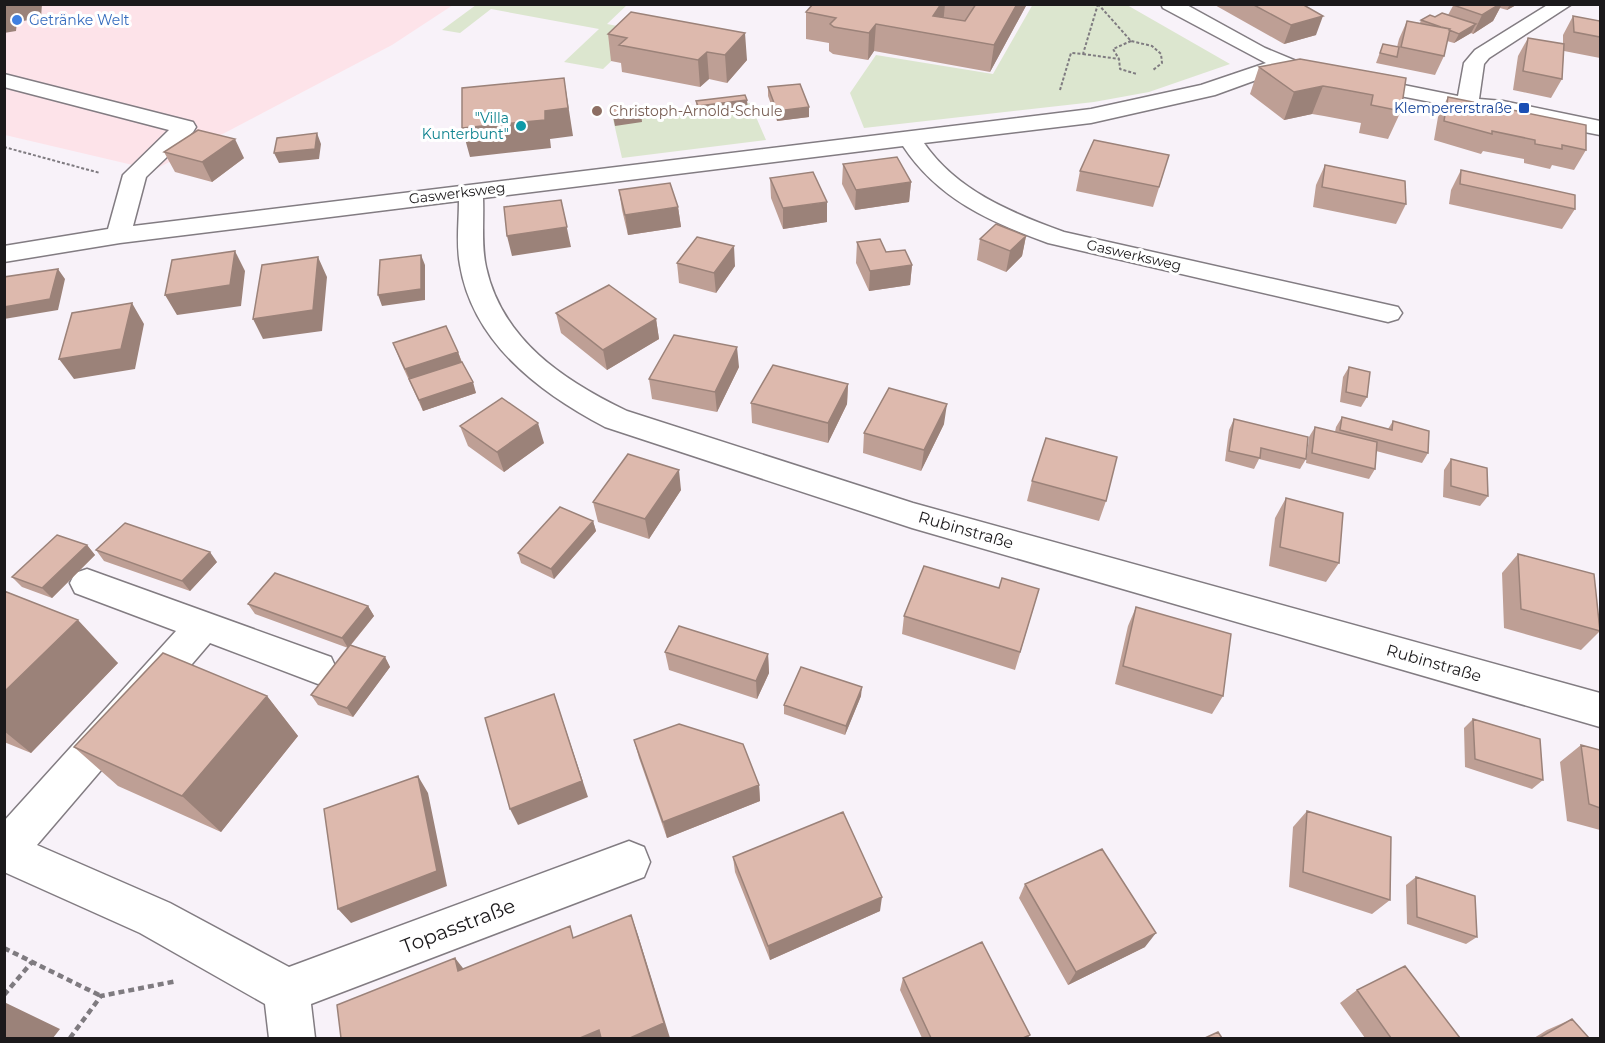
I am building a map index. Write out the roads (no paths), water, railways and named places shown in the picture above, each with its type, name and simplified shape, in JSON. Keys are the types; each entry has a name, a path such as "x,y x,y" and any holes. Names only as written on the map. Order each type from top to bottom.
{"street":[{"path":"1170,4 1283,64 1313,72"},
{"path":"1467,104 1474,63 1478,58 1563,4"},
{"path":"1546,15 1574,22"},
{"name":"Gaswerksweg","path":"4,254 120,235 1061,120 1159,102 1207,90 1283,64"},
{"path":"1345,79 1600,128"},
{"path":"4,80 185,127 135,175 121,221 120,235"},
{"path":"1467,104 1503,118 1600,136"},
{"name":"Gaswerksweg","path":"910,139 920,157 944,181 987,211 1018,225 1057,238 1388,313"},
{"name":"Rubinstraße","path":"471,192 472,264 478,288 490,313 505,336 531,364 573,397 616,419 912,514 1600,710"},
{"path":"87,582 318,668"},
{"path":"203,626 5,851 155,918 287,991 292,1038"},
{"name":"Topasstraße","path":"287,991 629,862"}],"place":[{"name":"Getränke Welt","path":"17,20"},
{"name":"Klempererstraße","path":"1524,108"},
{"name":"Christoph-Arnold-Schule","path":"597,111"},
{"name":"\"Villa Kunterbunt\"","path":"521,126"}]}
